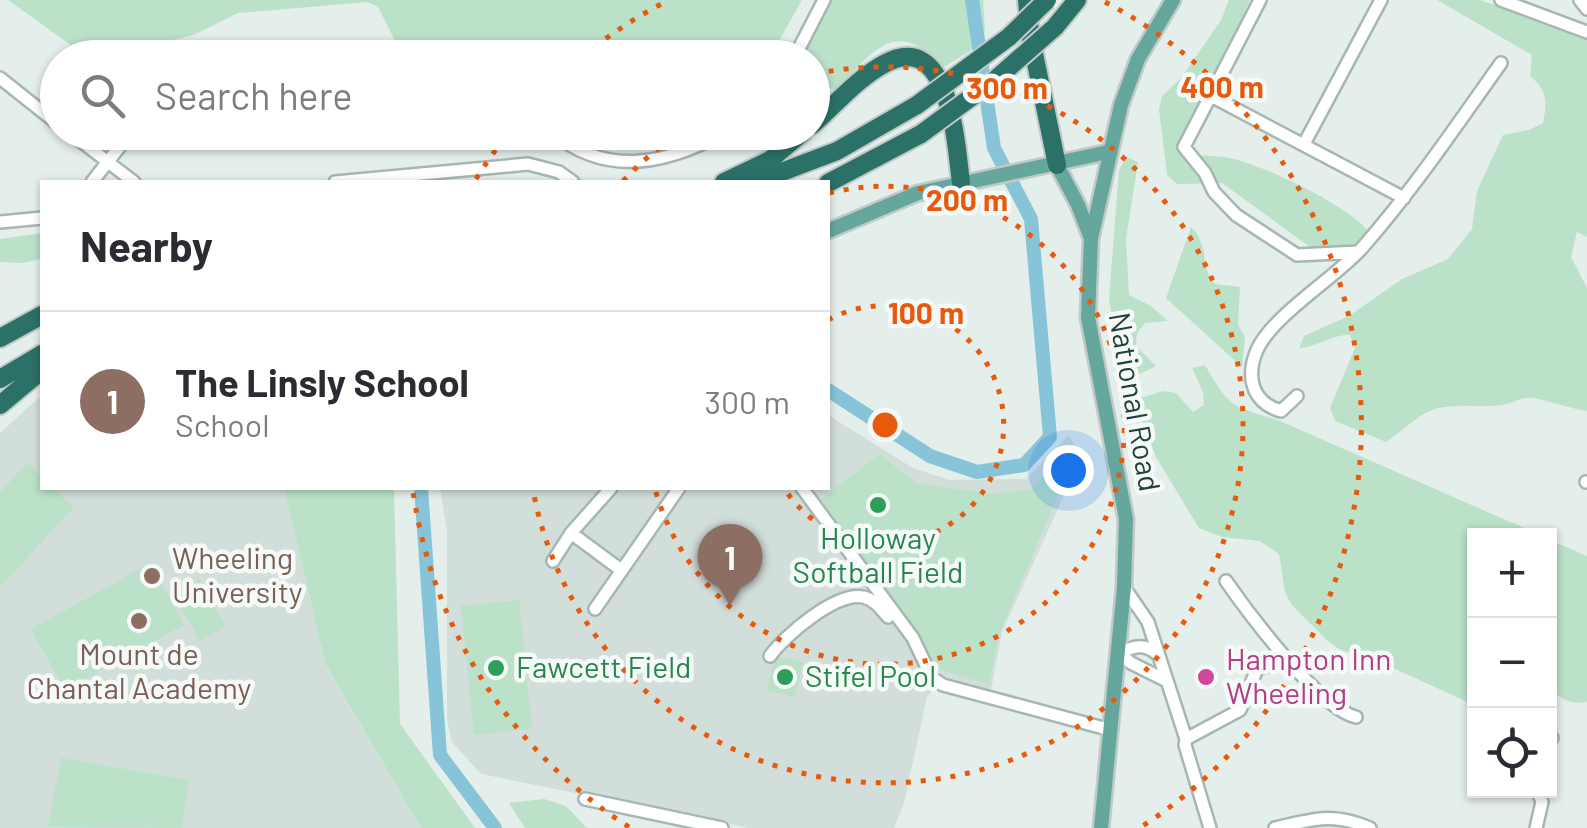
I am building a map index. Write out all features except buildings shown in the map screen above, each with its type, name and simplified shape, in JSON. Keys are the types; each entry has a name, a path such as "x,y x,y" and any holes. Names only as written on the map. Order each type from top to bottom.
{"highway":[{"path":"1027,0 1051,166"},
{"path":"760,180 837,151 918,106 1009,36 1047,0"},
{"path":"830,182 921,134 996,78 1055,27 1078,0"},
{"path":"830,109 882,64 898,58 924,62 940,79 967,182"},
{"path":"728,180 782,150"},
{"path":"0,327 39,317"},
{"path":"0,338 39,317"},
{"path":"0,379 40,355"},
{"path":"0,405 40,372"}],"main road":[{"name":"National Road","path":"1101,828 1119,653 1125,513 1088,317 1090,240 1108,152 1138,59 1173,0"},
{"path":"830,230 918,193 1108,152"},
{"path":"1051,166 1078,204 1090,240"}],"street":[{"path":"803,40 824,0"},
{"path":"1260,0 1184,147 1205,173 1214,192 1236,215 1297,255 1358,252"},
{"path":"1304,144 1380,0"},
{"path":"1501,0 1587,32"},
{"path":"1580,0 1587,9"},
{"path":"1298,396 1281,411 1267,406 1253,390 1251,370 1263,338 1358,252 1404,198 1500,63"},
{"path":"0,78 40,110"},
{"path":"1211,96 1404,198"},
{"path":"91,150 131,180"},
{"path":"93,180 116,150"},
{"path":"576,150 608,162 636,163 692,150"},
{"path":"356,180 528,164 559,172 571,180"},
{"path":"0,222 40,218"},
{"path":"553,561 608,490"},
{"path":"595,609 677,490"},
{"path":"794,490 822,516"},
{"path":"803,490 919,651 932,678 1112,730"},
{"path":"571,534 620,570"},
{"path":"1226,581 1257,625 1289,659 1342,714 1356,716"},
{"path":"1124,587 1148,622 1210,828"},
{"path":"770,656 796,626 850,598 863,597 877,604 919,651"},
{"path":"1119,653 1137,646 1150,648 1158,655"},
{"path":"1119,653 1165,680"},
{"path":"1136,665 1158,655"},
{"path":"1186,739 1240,710 1258,669 1289,659"},
{"path":"1536,828 1540,798"},
{"path":"585,799 684,824 722,828"},
{"path":"1275,828 1324,816 1345,818 1370,828"}],"shaded area":[{"name":"Wheeling University","path":"40,397 40,490 284,490 325,665 421,828 0,828 0,433"},
{"path":"830,416 913,468 950,480 1026,479 1069,435 1081,458 1002,632 991,690 944,677 927,697 904,803 894,828 749,828 481,774 451,741 447,718 447,532 440,490 830,490"}],"green space":[{"path":"8,0 802,0 780,40 394,40 378,7 367,2 238,13 196,34 174,40 64,40"},
{"path":"829,0 983,0 985,32 970,51 944,67 912,43 898,41 874,52 836,90 830,88 830,40 808,40"},
{"path":"1229,0 1250,0 1182,155 1230,158 1305,188 1359,222 1370,233 1362,243 1351,248 1310,247 1222,183 1177,184 1167,175 1159,109 1162,96 1182,77 1221,20"},
{"path":"1437,0 1479,0 1570,29 1587,39 1587,237 1577,232 1571,257 1587,288 1587,411 1530,398 1501,405 1441,408 1420,416 1386,442 1335,421 1330,408 1355,348 1350,335 1299,348 1304,336 1349,316 1402,279 1448,259 1472,229 1477,191 1503,135 1543,123 1545,108 1543,92 1530,76 1532,55"},
{"path":"1126,157 1138,162 1126,239 1129,295 1151,306 1168,321 1145,323 1137,333 1136,346 1156,366 1134,377 1131,388 1137,399 1163,391 1176,393 1193,412 1204,405 1203,392 1192,368 1205,365 1234,404 1524,528 1467,528 1467,702 1391,667 1339,649 1291,604 1285,592 1279,554 1260,541 1222,537 1199,528 1156,457 1142,420 1127,398 1109,299 1119,170"},
{"path":"1191,227 1201,242 1207,271 1215,284 1240,287 1238,325 1245,337 1242,367 1166,298"},
{"path":"40,233 40,259 0,262 0,239"},
{"path":"880,454 917,484 995,494 1031,489 1049,469 1064,481 999,634 989,684 940,670 821,499"},
{"path":"27,463 40,475 40,490 55,490 74,507 0,587 0,492"},
{"path":"284,490 394,490 400,724 475,828 421,828 325,664"},
{"path":"1557,543 1587,556 1587,702 1567,700 1557,694"},
{"path":"151,563 184,625 65,690 31,629"},
{"path":"199,579 226,626 200,641 173,594"},
{"name":"Fawcett Field","path":"519,600 532,729 474,735 461,606"},
{"name":"Stifel Pool","path":"774,656 803,662 795,697 767,691"},
{"path":"61,758 189,780 182,828 48,827"},
{"path":"544,799 566,806 587,828 525,828 509,803"}],"waterway":[{"path":"830,391 930,456 977,472 1024,465 1050,437 1031,219 994,148 972,0"},
{"path":"421,490 440,755 495,828"}],"place":[{"name":"Holloway Softball Field","path":"878,505"},
{"name":"Wheeling University","path":"152,576"},
{"name":"The Linsly School","path":"730,606"},
{"name":"Mount de Chantal Academy","path":"139,621"},
{"name":"Fawcett Field","path":"496,668"},
{"name":"Stifel Pool","path":"785,677"},
{"name":"Hampton Inn Wheeling","path":"1206,677"}]}
